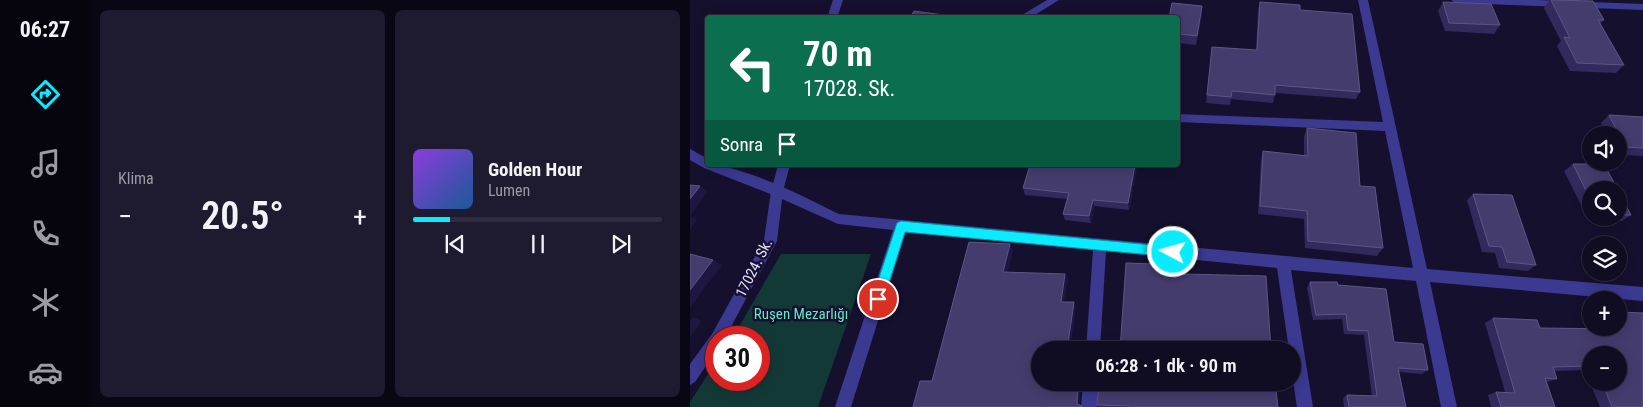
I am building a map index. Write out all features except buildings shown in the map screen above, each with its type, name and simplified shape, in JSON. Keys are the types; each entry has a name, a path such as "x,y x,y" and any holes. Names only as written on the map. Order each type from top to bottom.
{"street":[{"path":"833,15 838,0"},
{"path":"1027,15 1054,0"},
{"path":"1363,0 1449,407"},
{"path":"1456,0 1643,7"},
{"path":"1180,118 1389,127"},
{"path":"690,154 705,163"},
{"path":"713,167 777,191 838,219 1283,263 1643,294"},
{"name":"17024. Sk.","path":"724,326 770,241 777,191 783,167"},
{"path":"843,407 901,226"},
{"path":"1094,341 1100,245"},
{"path":"1283,263 1305,407"},
{"name":"17024. Sk.","path":"690,377 705,355"},
{"path":"1089,407 1090,391"}],"green space":[{"name":"Ruşen Mezarlığı","path":"781,254 871,254 818,407 690,407 690,402 705,379 705,391 770,391 770,326 739,326"}],"route":[{"path":"878,299 901,226 1173,252"}]}
